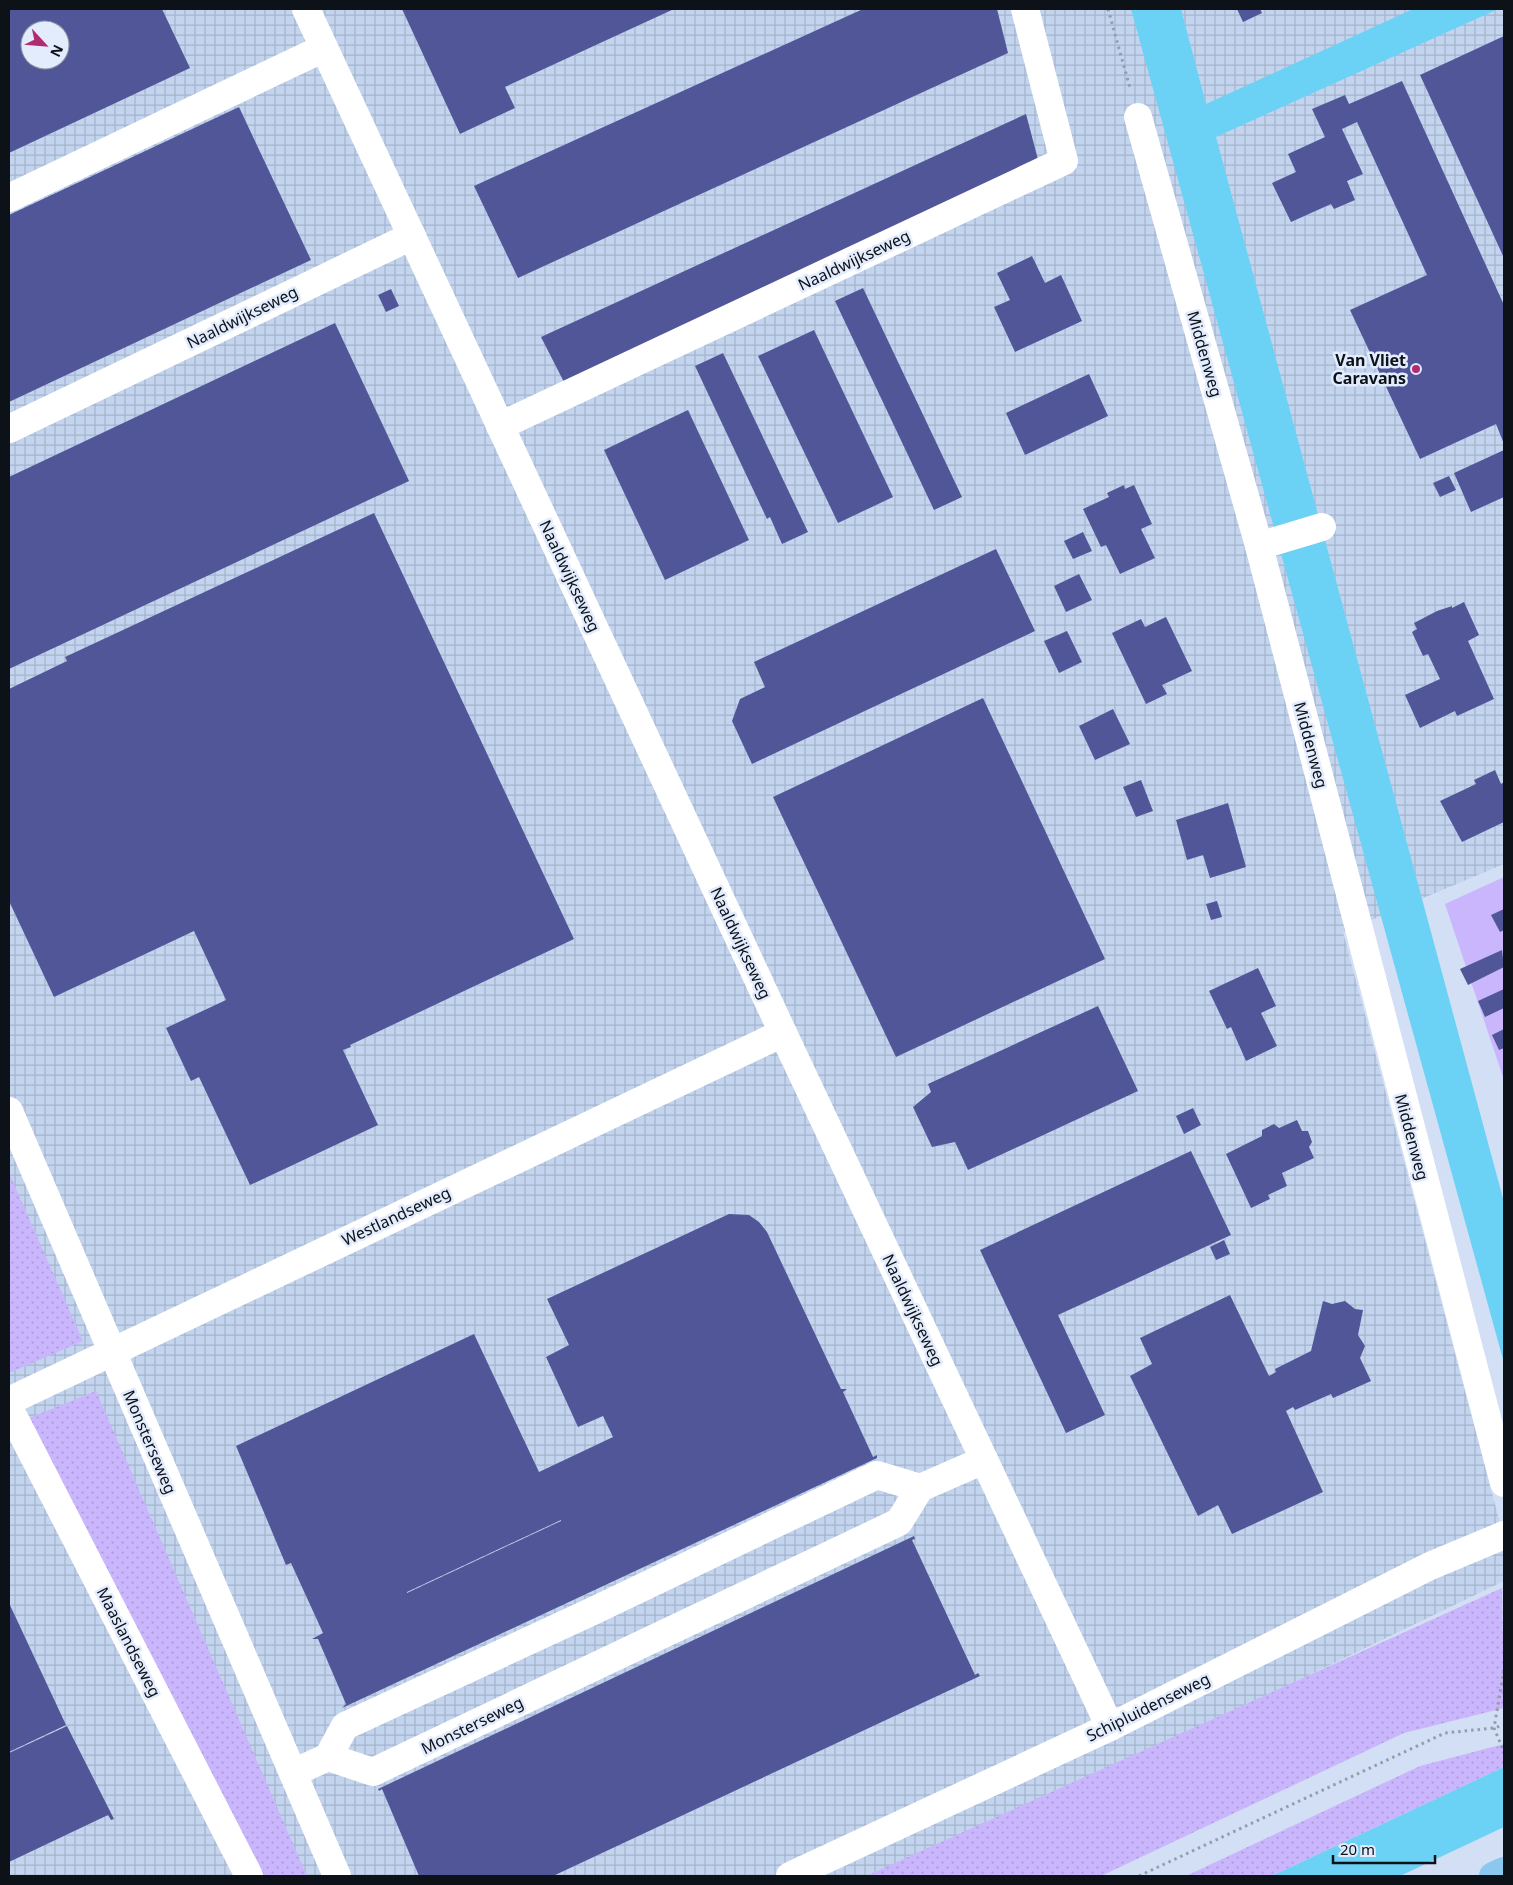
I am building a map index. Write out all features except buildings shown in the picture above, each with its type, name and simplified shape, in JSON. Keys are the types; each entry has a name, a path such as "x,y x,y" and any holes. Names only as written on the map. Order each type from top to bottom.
{"main road":[{"path":"1492,1876 1504,1871"}],"street":[{"name":"Naaldwijkseweg","path":"306,9 783,1033 1110,1727"},
{"name":"Naaldwijkseweg","path":"500,426 1064,161 1025,9"},
{"path":"9,198 324,48"},
{"name":"Middenweg","path":"1138,117 1268,543 1504,1483"},
{"name":"Naaldwijkseweg","path":"9,429 412,236"},
{"path":"1268,543 1322,527"},
{"name":"Westlandseweg","path":"9,1400 783,1033"},
{"name":"Monsterseweg","path":"9,1110 337,1876"},
{"name":"Maaslandseweg","path":"9,1408 249,1876"},
{"path":"293,1773 328,1757 345,1726 593,1611 876,1475 920,1488 984,1460"},
{"name":"Monsterseweg","path":"328,1757 373,1772 899,1522 920,1488"},
{"name":"Schipluidenseweg","path":"790,1876 1110,1727 1430,1566 1504,1535"}],"path":[{"path":"1108,9 1138,117"},
{"path":"1504,1670 1494,1728 1504,1752"},
{"path":"1139,1876 1446,1733 1494,1728 1504,1725"}],"shaded area":[{"path":"9,9 1504,9 1504,864 1343,932 1504,1538 1504,1581 893,1876 9,1876"},
{"path":"1504,877 1504,1080 1445,904"},
{"path":"9,1173 83,1341 9,1373"},
{"path":"96,1391 307,1876 237,1876 9,1426"},
{"path":"1502,1588 1504,1708 1404,1733 1101,1876 866,1876"},
{"path":"1504,1744 1504,1767 1272,1876 1186,1876 1420,1766"}],"water":[{"path":"1131,9 1181,9 1206,104 1413,9 1498,9 1216,137 1504,1202 1504,1363"},
{"path":"1504,1767 1504,1827 1400,1876 1272,1876"}],"place":[{"name":"Van Vliet Caravans","path":"1416,369"}]}
